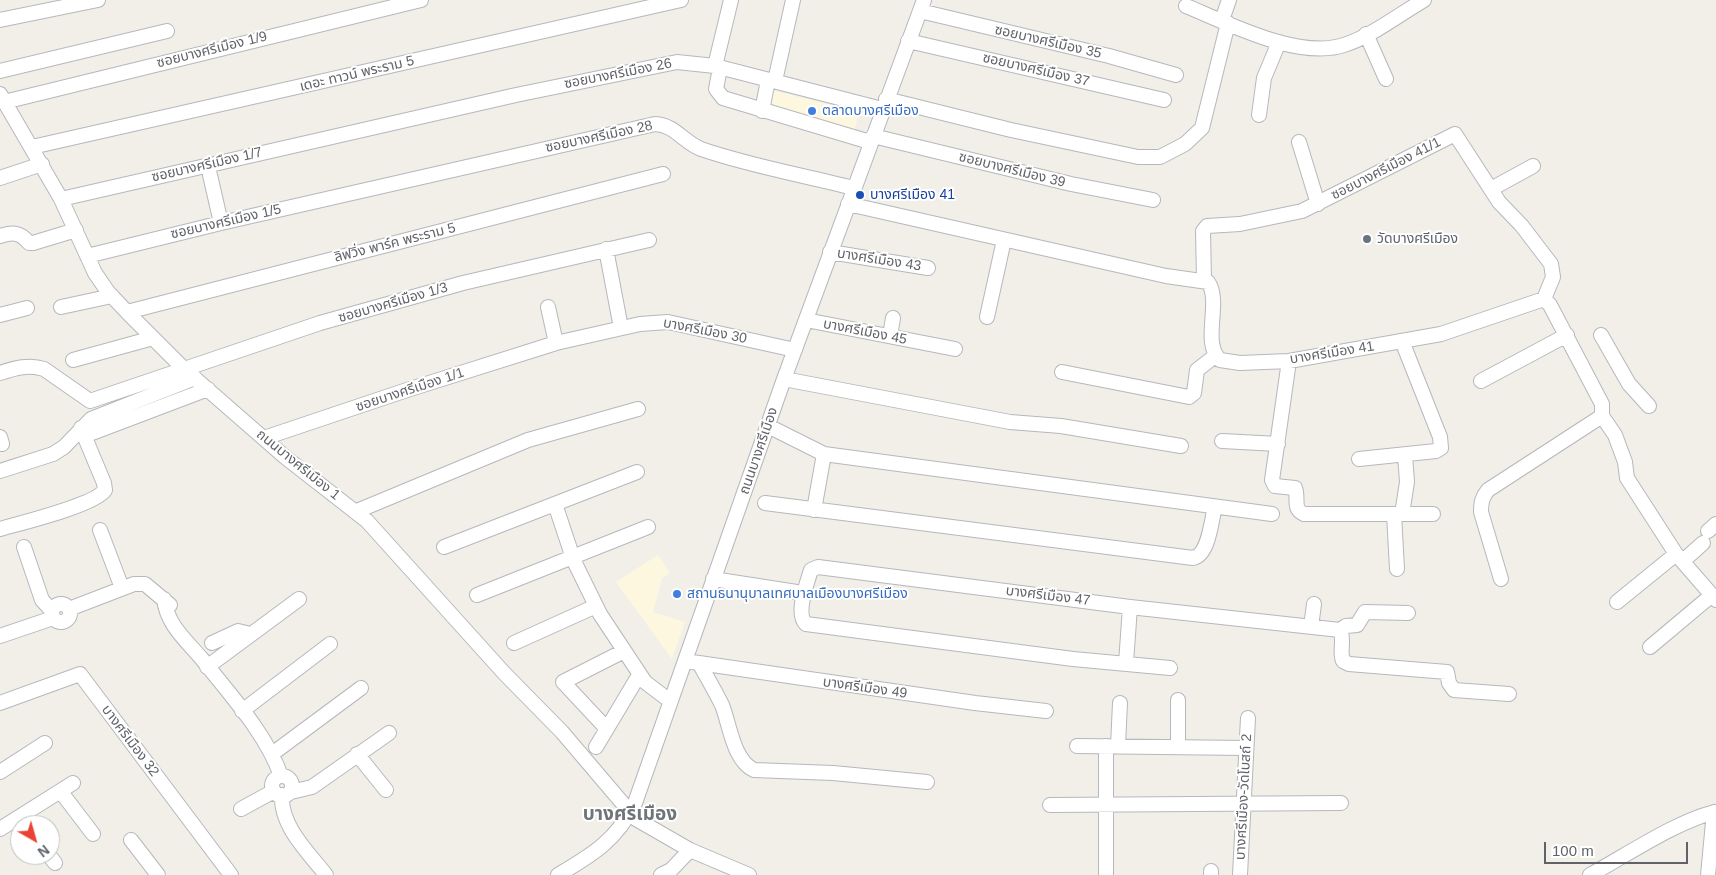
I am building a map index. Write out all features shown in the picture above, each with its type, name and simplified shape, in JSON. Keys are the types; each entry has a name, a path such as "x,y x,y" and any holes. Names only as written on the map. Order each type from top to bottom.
{"street":[{"path":"0,20 98,0"},
{"name":"ซอยบางศรีเมือง 1/9","path":"2,98 421,0"},
{"name":"เดอะ ทาวน์ พระราม 5","path":"32,147 681,0"},
{"path":"718,67 731,0"},
{"path":"762,112 793,0"},
{"name":"ซอยบางศรีเมือง 26","path":"354,131 677,62 718,67 1129,155 1150,158 1160,157 1184,144 1202,128 1229,0"},
{"path":"1186,6 1288,45 1332,47 1344,45 1366,34 1424,0"},
{"name":"ถนนบางศรีเมือง","path":"558,875 601,849 630,813 853,188 922,5"},
{"name":"ซอยบางศรีเมือง 35","path":"922,5 1176,74"},
{"path":"0,71 167,31"},
{"path":"1366,34 1386,79"},
{"name":"ซอยบางศรีเมือง 37","path":"908,41 1164,100"},
{"path":"1258,115 1264,78 1279,42"},
{"name":"ซอยบางศรีเมือง 39","path":"718,67 716,89 718,94 723,98 762,112 1071,184 1153,200"},
{"name":"ถนนบางศรีเมือง 1","path":"2,98 61,199 96,273 112,296 127,312 184,368 264,438 320,485 357,511 504,673 562,732 630,813 653,830 690,850 749,875"},
{"name":"ซอยบางศรีเมือง 28","path":"366,190 655,124 673,128 689,143 717,154 853,188"},
{"name":"ซอยบางศรีเมือง 1/7","path":"61,199 354,131"},
{"name":"ซอยบางศรีเมือง 41/1","path":"1204,280 1203,231 1207,226 1240,224 1279,218 1318,204 1455,134 1491,190 1551,264 1553,277 1544,299"},
{"path":"1299,142 1318,204"},
{"path":"0,178 42,164"},
{"path":"1491,190 1533,166"},
{"name":"ลิฟวิ่ง พาร์ค พระราม 5","path":"127,312 663,174"},
{"path":"210,175 221,223"},
{"name":"ซอยบางศรีเมือง 1/5","path":"87,256 366,190"},
{"path":"848,204 1166,276 1204,280 1211,285 1212,349 1215,356 1197,370 1194,393 1189,396 1062,372"},
{"path":"0,236 16,233 22,235 29,243 33,244 76,230"},
{"name":"ซอยบางศรีเมือง 1/3","path":"0,373 19,367 36,366 44,369 90,401 184,368 349,315 464,283 649,240"},
{"path":"987,317 1004,240"},
{"path":"606,249 621,328"},
{"name":"บางศรีเมือง 43","path":"830,252 928,268"},
{"path":"61,307 112,296"},
{"path":"1544,299 1550,305 1602,404 1602,416 1616,435 1625,462 1627,478 1680,558 1714,598 1650,647"},
{"name":"บางศรีเมือง 41","path":"1215,356 1220,360 1240,363 1289,361 1458,330 1544,299"},
{"path":"0,315 27,308"},
{"path":"548,308 556,343"},
{"path":"890,336 893,318"},
{"name":"บางศรีเมือง 45","path":"806,320 956,349"},
{"name":"บางศรีเมือง 30","path":"556,343 621,328 668,322 795,350"},
{"path":"1601,335 1629,384 1649,406"},
{"path":"1481,381 1566,336"},
{"path":"73,360 153,338"},
{"path":"1359,459 1436,451 1442,446 1402,341"},
{"name":"ซอยบางศรีเมือง 1/1","path":"264,438 556,343"},
{"path":"1289,361 1273,484 1275,486 1296,488 1296,507 1299,512 1304,514 1433,514"},
{"path":"0,529 86,503 101,496 105,490 104,483 91,453 87,431 91,419 195,378"},
{"path":"784,379 1010,422 1070,428 1181,446"},
{"path":"0,471 54,454 87,431 208,389"},
{"path":"357,511 528,440 638,409"},
{"path":"1501,579 1481,512 1484,495 1488,490 1602,416"},
{"path":"768,426 824,454 1272,514"},
{"path":"1222,441 1278,444"},
{"path":"64,447 91,453"},
{"path":"814,510 824,454"},
{"path":"1398,569 1398,514 1407,482 1405,455"},
{"path":"444,547 637,472"},
{"path":"765,503 1192,558 1197,557 1203,550 1215,507"},
{"path":"555,504 572,557 596,606 639,675 645,682 670,701"},
{"path":"477,595 648,527"},
{"path":"100,530 122,588"},
{"path":"1617,602 1680,558 1709,533"},
{"path":"24,547 42,600 52,615"},
{"name":"บางศรีเมือง 47","path":"1126,663 1053,656 806,624 802,621 803,593 810,570 818,567 1130,607 1340,630"},
{"path":"713,579 803,593"},
{"path":"1,633 52,615 60,604 69,610 122,588 145,584 173,607 185,626 193,649 242,711 272,754 281,776 273,783 282,793 283,811 287,823 326,875"},
{"path":"208,667 299,599"},
{"path":"1310,626 1314,604"},
{"path":"514,643 596,606"},
{"path":"1130,607 1126,663 1170,668"},
{"path":"1408,613 1365,612 1357,625 1346,626 1340,630 1342,635 1341,656 1343,661 1349,664 1448,672 1449,683 1454,690 1509,694"},
{"path":"212,643 238,631 250,634"},
{"path":"242,711 330,644"},
{"path":"606,728 563,682 624,651"},
{"name":"บางศรีเมือง 49","path":"685,661 975,703 1046,711"},
{"path":"700,663 722,707 738,752 748,767 754,770 833,773 927,782"},
{"name":"บางศรีเมือง 32","path":"0,703 80,674 231,875"},
{"path":"596,747 639,675"},
{"path":"272,754 361,688"},
{"path":"1178,700 1178,746"},
{"path":"1106,875 1106,806 1112,746 1120,703"},
{"name":"บางศรีเมือง-วัดโบสถ์ 2","path":"1240,875 1242,804 1248,718"},
{"path":"241,809 282,793 312,787 389,733"},
{"path":"0,772 45,743"},
{"path":"1077,746 1246,748"},
{"path":"357,754 386,790"},
{"path":"31,815 72,783"},
{"path":"61,792 93,834"},
{"path":"1050,805 1341,803"},
{"path":"1590,875 1675,829 1715,812 1708,875"},
{"path":"131,840 158,875"},
{"path":"662,875 671,870 690,850"}],"shaded area":[{"name":"ตลาดบางศรีเมือง","path":"771,90 859,112 854,132 766,110"},
{"path":"658,555 670,573 662,578 653,612 685,622 672,659 616,582"}],"place":[{"name":"ตลาดบางศรีเมือง","path":"812,111"},
{"name":"บางศรีเมือง 41","path":"860,195"},
{"name":"วัดบางศรีเมือง","path":"1367,239"},
{"name":"สถานธนานุบาลเทศบาลเมืองบางศรีเมือง","path":"677,594"}],"district":[{"name":"บางศรีเมือง","path":"630,815"}]}
